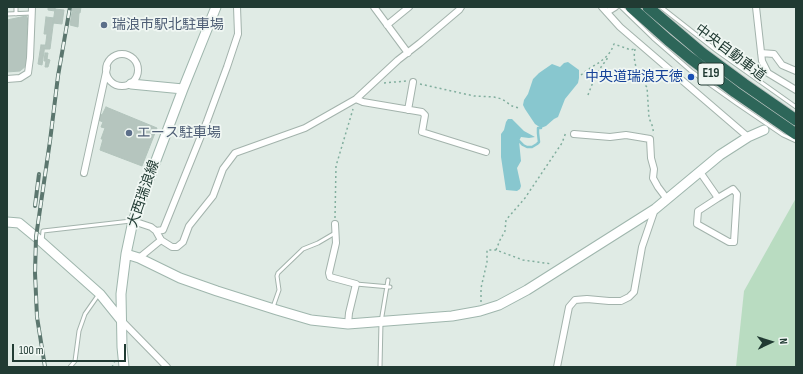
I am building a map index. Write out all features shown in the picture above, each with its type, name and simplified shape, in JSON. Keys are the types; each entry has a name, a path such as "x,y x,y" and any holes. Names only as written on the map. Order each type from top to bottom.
{"highway":[{"name":"中央自動車道","path":"631,7 690,58 735,92 796,134"},
{"name":"中央自動車道","path":"648,7 702,53 796,120"}],"street":[{"name":"大西瑞浪線","path":"124,367 121,294 126,254 133,221 216,7"},
{"path":"156,231 162,230 207,121 227,67 238,34 237,7"},
{"path":"374,7 408,53"},
{"path":"387,25 409,7"},
{"path":"616,7 605,9 620,27 748,138"},
{"path":"756,7 762,61 768,73 796,90"},
{"path":"133,221 151,226 161,240 172,247 177,247 183,242 189,226 213,196 223,169 235,153 305,128 356,99 398,60 459,8"},
{"path":"7,79 20,78 28,73 32,10"},
{"path":"761,53 774,54 782,65 796,71"},
{"path":"84,173 108,63 111,59 121,54 135,60 138,65 138,76 131,84"},
{"path":"107,68 108,78 116,85 126,86 131,84 183,89"},
{"path":"408,110 413,82"},
{"path":"356,99 363,102 422,112 425,115 422,132 486,152"},
{"path":"126,254 139,258 180,278 311,320 348,324 452,316 480,311 499,305 516,297 566,266 655,209 720,155 764,130"},
{"path":"574,134 610,137 626,135 650,139 651,158 654,169 653,178 667,199"},
{"path":"700,172 718,198"},
{"path":"733,190 737,194 734,242 729,242 697,224 698,211 718,198 733,190"},
{"path":"557,367 570,307 575,300 586,299 621,301 629,297 634,292 642,248 655,209"},
{"path":"7,222 19,223 100,294 121,320 166,367"},
{"path":"335,224 336,243 329,273 330,277 356,284 349,312 348,324"},
{"path":"139,258 161,240"}],"lane":[{"path":"16,7 16,14"},
{"path":"621,7 653,38 691,71 777,131 796,141"},
{"path":"661,7 717,51 796,107"},
{"path":"7,14 16,14 32,10"},
{"path":"42,242 43,231 133,221"},
{"path":"273,309 279,290 278,273 303,249 318,243 336,232"},
{"path":"380,367 381,322 388,280"},
{"path":"356,284 388,287"},
{"path":"70,367 75,361 80,331 85,314 100,294"}],"path":[{"path":"581,75 607,56 614,44 631,50 635,49 634,57 638,78 647,87 649,118 654,133 650,139"},
{"path":"588,95 596,74 607,59 607,56"},
{"path":"376,81 385,83 406,81 474,96 494,97 502,99 512,106 519,108"},
{"path":"335,224 336,166 356,99"},
{"path":"496,250 505,231 506,220 525,198 562,143 566,132"},
{"path":"480,311 481,288 487,262 487,250 496,250 523,260 566,266"}],"green space":[{"path":"796,198 796,367 736,367 744,291"}],"water":[{"path":"568,62 579,70 578,83 565,99 558,117 541,128 535,124 525,109 523,105 524,100 528,94 533,79 539,73 552,64 560,67 564,63"},
{"path":"508,119 512,119 524,131 535,137 521,137 519,141 521,161 517,168 521,186 517,191 506,190 501,157 501,134"}],"building":[{"path":"48,7 55,7 55,11 48,10"},
{"path":"72,7 81,7 80,13 72,11"},
{"path":"55,9 64,10 62,24 53,23"},
{"path":"72,12 79,13 78,27 70,25"},
{"path":"26,16 28,19 27,65 20,71 7,72 7,20"},
{"path":"46,17 54,18 50,49 45,49 47,34 44,34"},
{"path":"41,45 45,45 42,65 38,64"},
{"path":"45,53 48,53 47,59 50,60 48,67 45,67"},
{"name":"エース駐車場","path":"106,107 157,128 142,166 100,150 103,139 101,139 105,128 101,127 103,122 98,120 100,114 102,115"}],"waterway":[{"path":"519,141 527,147 532,147 539,142 538,128 541,128"}],"railway":[{"path":"45,367 37,317 35,273 36,237 58,76 70,7"},
{"path":"35,206 39,174"}],"place":[{"name":"瑞浪市駅北駐車場","path":"104,25"},
{"name":"中央道瑞浪天徳","path":"691,77"},
{"name":"エース駐車場","path":"129,133"}]}
